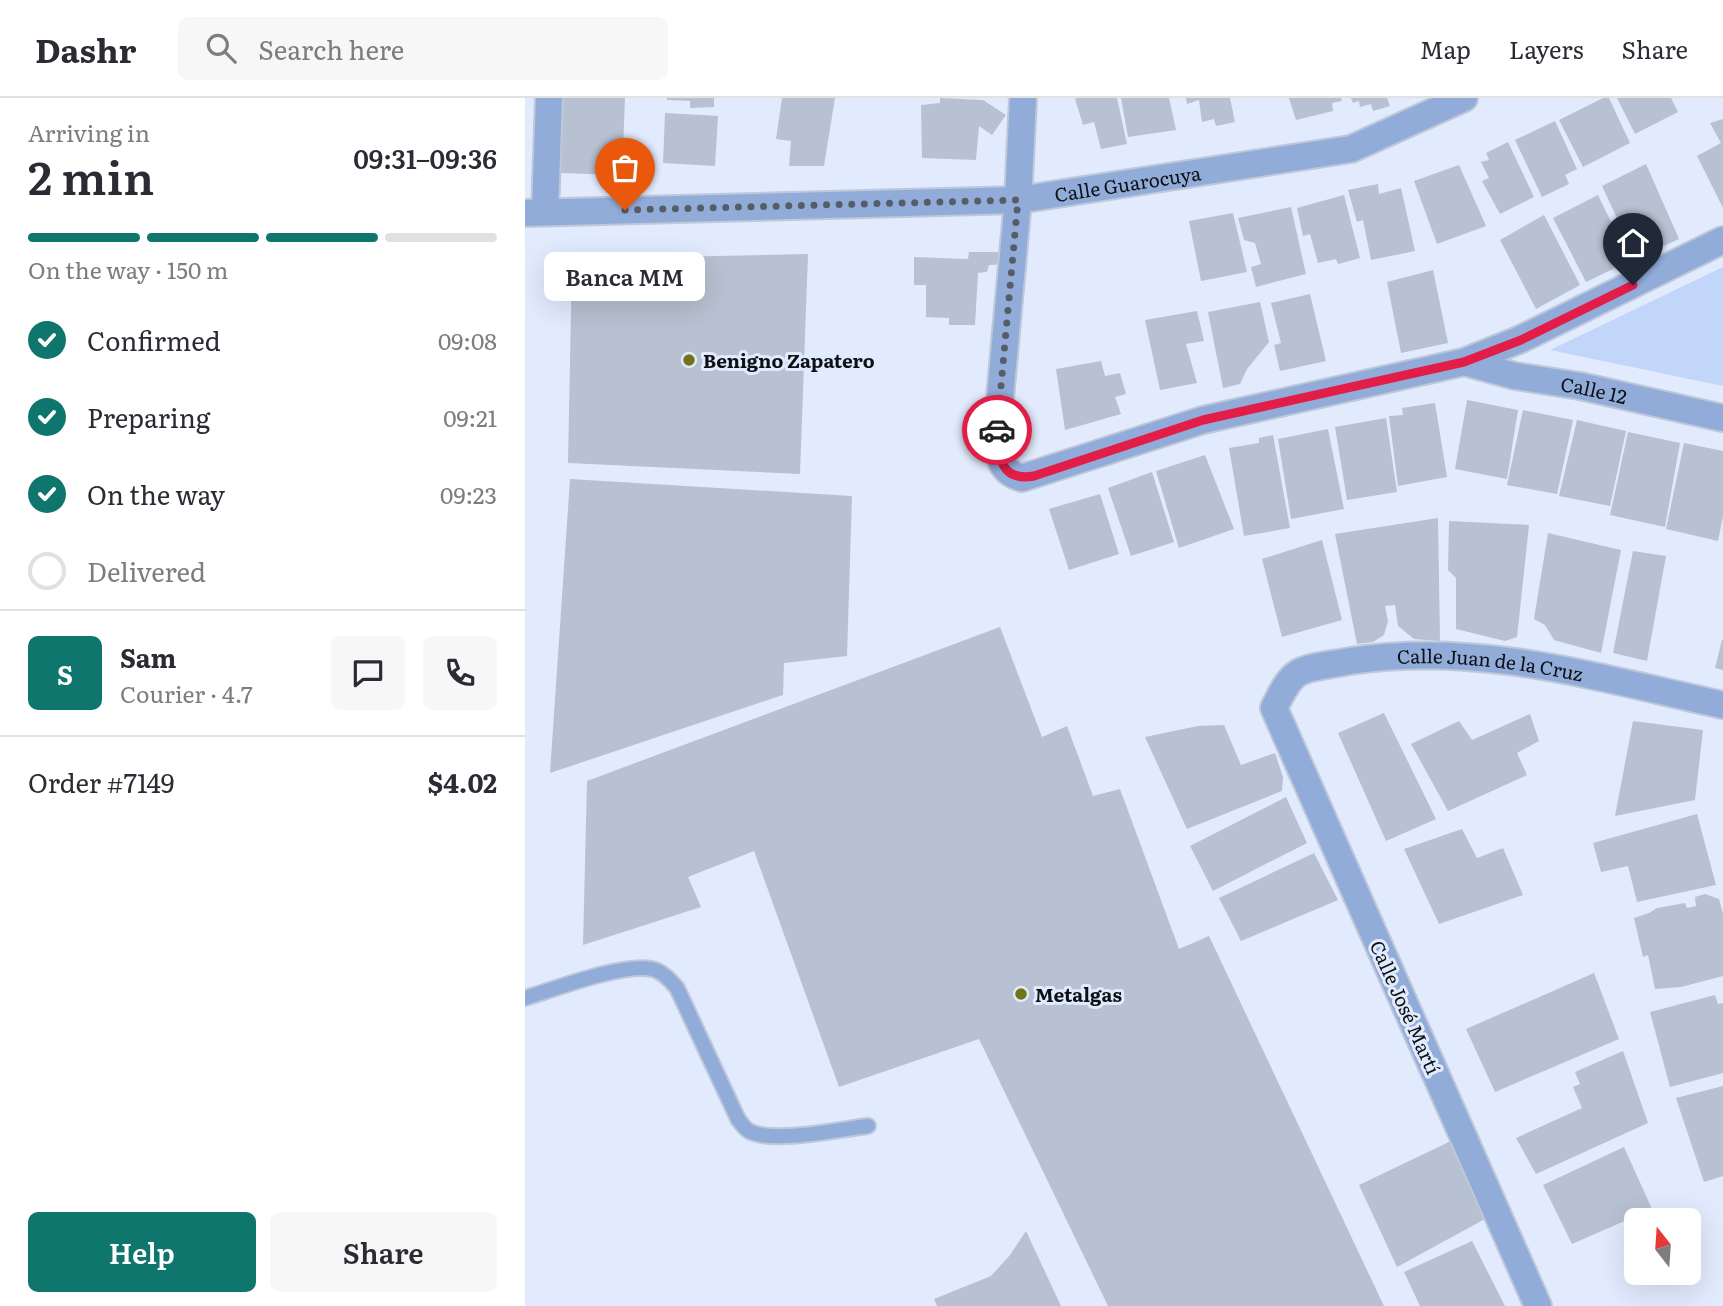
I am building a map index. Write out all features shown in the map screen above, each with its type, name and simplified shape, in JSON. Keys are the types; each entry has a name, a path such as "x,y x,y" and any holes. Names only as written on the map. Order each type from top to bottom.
{"street":[{"path":"535,212 549,98"},
{"path":"1023,98 1018,200 997,431 1000,456 1005,468 1011,475 1022,478 1203,420 1464,362 1521,340 1723,240"},
{"name":"Calle Guarocuya","path":"535,212 1018,200 1351,149 1464,98"},
{"name":"Calle 12","path":"1464,362 1515,376 1580,386 1723,418"},
{"name":"Calle Juan de la Cruz","path":"1274,708 1282,691 1298,673 1383,656 1431,654 1494,658 1723,705"},
{"name":"Calle José Martí","path":"1274,708 1538,1306"}],"lane":[{"path":"525,998 608,974 635,968 653,969 667,976 677,988 738,1119 747,1131 762,1136 781,1137 868,1126"}],"shaded area":[{"path":"1723,267 1723,386 1550,350"}],"building":[{"path":"562,98 625,98 622,175 559,173"},
{"path":"667,98 714,98 714,107 690,108 690,101"},
{"path":"782,98 835,98 824,166 789,166 791,141 776,139"},
{"path":"940,98 983,100 1006,115 992,135 979,126 976,160 922,158 921,105 940,103"},
{"path":"1117,98 1127,144 1101,149 1094,122 1083,125 1075,99"},
{"path":"1121,98 1169,98 1176,130 1128,137"},
{"path":"1186,98 1230,98 1235,122 1216,126 1214,119 1202,122 1199,100 1187,104"},
{"path":"1289,98 1341,98 1342,101 1332,103 1333,111 1296,120"},
{"path":"1351,98 1387,98 1390,106 1373,111 1371,104 1360,107 1359,101 1353,103"},
{"path":"1603,98 1609,98 1630,143 1583,167 1559,120"},
{"path":"1617,98 1671,98 1678,112 1635,134"},
{"path":"665,113 718,116 715,166 663,163"},
{"path":"1723,119 1723,208 1697,156 1721,143 1710,123"},
{"path":"1555,121 1577,169 1565,175 1569,184 1542,197 1515,140"},
{"path":"1508,142 1534,197 1500,214 1482,181 1489,178 1481,162 1489,160 1486,153"},
{"path":"1646,164 1679,239 1636,259 1602,186"},
{"path":"1459,165 1486,226 1437,244 1414,181"},
{"path":"1378,184 1379,194 1401,188 1415,251 1371,260 1363,220 1357,222 1348,190"},
{"path":"1344,195 1360,258 1338,264 1336,259 1318,263 1310,234 1303,236 1297,208"},
{"path":"1598,195 1630,261 1586,282 1553,218"},
{"path":"1291,207 1306,274 1256,287 1251,267 1261,264 1255,243 1244,240 1238,218"},
{"path":"1233,213 1247,272 1201,281 1189,221"},
{"path":"1544,215 1580,285 1536,309 1500,240"},
{"path":"969,252 1006,252 1005,264 989,265 987,272 978,273 975,325 949,325 949,318 926,317 926,285 914,285 914,257 968,259"},
{"path":"808,254 800,474 568,463 572,259"},
{"path":"1433,270 1448,343 1401,353 1387,282"},
{"path":"1310,294 1326,361 1280,371 1274,345 1281,343 1271,303"},
{"path":"1260,302 1269,342 1247,369 1240,384 1223,388 1208,312"},
{"path":"1197,311 1204,341 1186,344 1197,383 1160,390 1145,320"},
{"path":"1101,361 1105,376 1120,373 1126,394 1115,397 1121,414 1065,430 1056,369"},
{"path":"1467,400 1518,410 1507,479 1455,469"},
{"path":"1435,403 1447,477 1398,486 1389,416 1403,415 1402,408"},
{"path":"1523,410 1573,420 1557,494 1507,485"},
{"path":"1386,418 1397,492 1347,500 1335,427"},
{"path":"1577,420 1626,431 1610,506 1559,496"},
{"path":"1328,429 1344,509 1291,519 1278,439"},
{"path":"1628,432 1680,443 1665,527 1610,515"},
{"path":"1273,435 1290,528 1244,536 1229,448 1259,443 1259,438"},
{"path":"1684,443 1723,451 1723,516 1718,541 1666,529"},
{"path":"1205,455 1234,529 1179,548 1156,471"},
{"path":"1152,472 1174,542 1131,556 1108,488"},
{"path":"570,479 852,496 847,656 784,663 783,695 550,773"},
{"path":"1100,494 1119,554 1069,570 1049,509"},
{"path":"1438,518 1440,641 1414,639 1398,626 1395,605 1385,606 1388,621 1384,635 1373,642 1357,644 1335,534"},
{"path":"1449,521 1529,525 1517,637 1505,641 1456,629 1456,578 1448,570"},
{"path":"1548,533 1621,550 1601,653 1554,640 1545,625 1534,619"},
{"path":"1322,540 1342,620 1282,637 1262,559"},
{"path":"1633,551 1666,556 1647,661 1613,653"},
{"name":"Metalgas","path":"1000,627 1042,737 1067,726 1093,796 1120,789 1179,949 1209,936 1384,1306 1108,1306 979,1039 839,1087 754,851 688,877 701,907 583,945 587,781"},
{"path":"1723,640 1723,670 1715,668"},
{"path":"1384,713 1436,819 1386,841 1338,733"},
{"path":"1530,714 1539,741 1517,753 1527,775 1448,811 1411,744 1459,721 1472,740"},
{"path":"1633,721 1703,730 1695,800 1615,816"},
{"path":"1224,725 1241,765 1275,753 1283,777 1282,791 1187,829 1145,737 1198,726"},
{"path":"1286,797 1307,843 1213,891 1190,846"},
{"path":"1697,814 1716,885 1637,902 1628,866 1601,872 1593,843"},
{"path":"1462,829 1477,858 1503,848 1523,895 1439,924 1404,849"},
{"path":"1314,853 1338,900 1241,941 1219,898"},
{"path":"1705,894 1719,899 1723,914 1723,976 1681,987 1655,989 1648,955 1643,957 1634,918 1657,908 1685,903 1687,908 1696,906 1695,897"},
{"path":"1594,973 1619,1039 1495,1092 1466,1029"},
{"path":"1715,995 1718,1004 1723,1003 1723,1073 1670,1087 1650,1012"},
{"path":"1623,1051 1648,1123 1536,1174 1516,1138 1582,1108 1573,1087 1580,1084 1575,1072"},
{"path":"1723,1086 1723,1176 1704,1182 1676,1098"},
{"path":"1451,1141 1485,1219 1397,1267 1359,1185"},
{"path":"1624,1147 1652,1208 1624,1208 1624,1221 1572,1244 1543,1185"},
{"path":"1026,1231 1061,1306 937,1306 934,1299 991,1276 1010,1255"},
{"path":"1472,1241 1505,1306 1420,1306 1404,1272"}],"way so far":[{"path":"625,210 1018,200 997,430"}],"place":[{"name":"Banca MM","path":"625,210"},
{"name":"Benigno Zapatero","path":"689,360"},
{"name":"Metalgas","path":"1021,994"}],"route":[{"path":"997,430 1000,456 1005,468 1011,475 1022,478 1034,476 1203,420 1464,362 1521,340 1633,285"}]}
